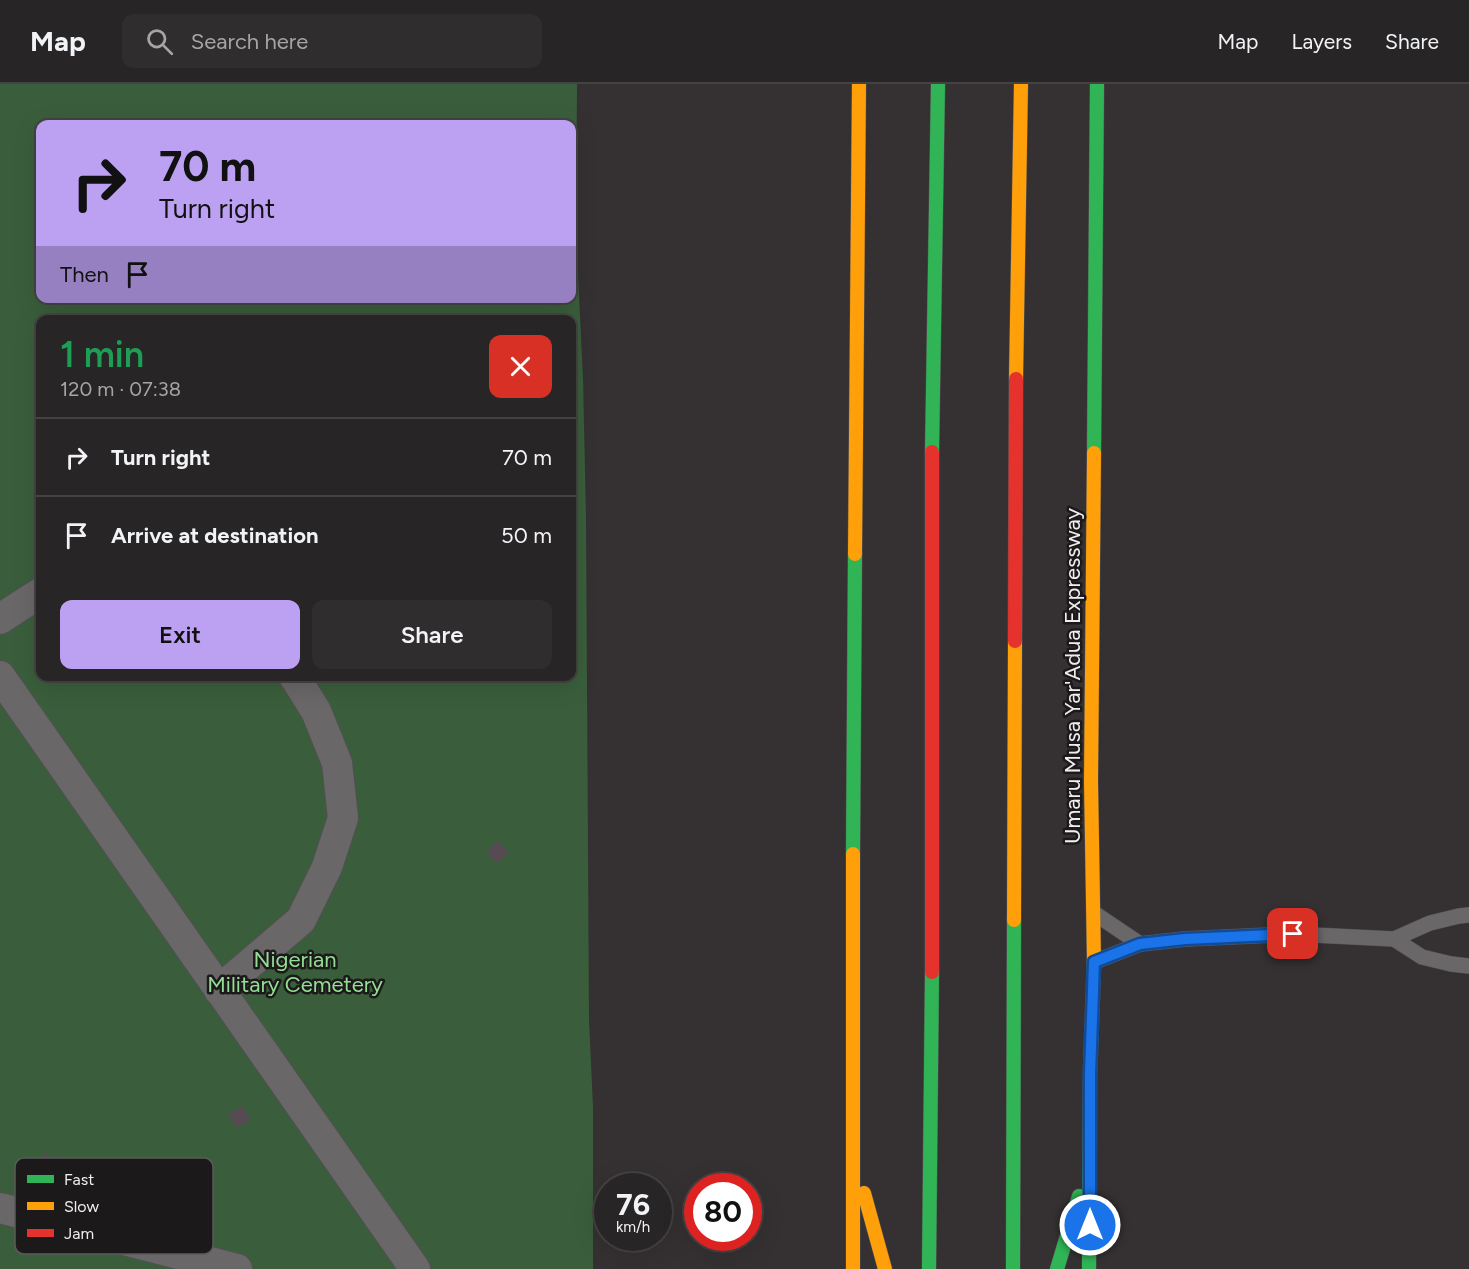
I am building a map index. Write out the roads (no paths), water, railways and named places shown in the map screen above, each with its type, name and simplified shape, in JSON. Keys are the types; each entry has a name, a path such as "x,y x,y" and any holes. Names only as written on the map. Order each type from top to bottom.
{"highway":[{"path":"853,1269 852,805 859,281 859,84"},
{"path":"929,1269 932,1021 932,416 938,84"},
{"path":"1013,1269 1016,343 1021,84"},
{"name":"Umaru Musa Yar'Adua Expressway","path":"1089,1269 1090,1075 1094,962 1090,781 1097,84"},
{"path":"852,1148 885,1269"},
{"path":"1057,1269 1090,1158"}],"street":[{"path":"0,619 36,596"},
{"path":"0,676 415,1269"},
{"path":"219,990 301,920 327,867 344,818 337,763 316,711 297,681"},
{"path":"0,1208 15,1212"},
{"path":"179,1254 237,1269"}],"lane":[{"path":"1094,913 1140,944"},
{"path":"1094,962 1140,944 1185,939 1293,934 1394,939 1430,923 1469,915"},
{"path":"1394,939 1422,957 1469,966"}],"park label":[{"name":"Nigerian Military Cemetery","path":"295,972"}]}
